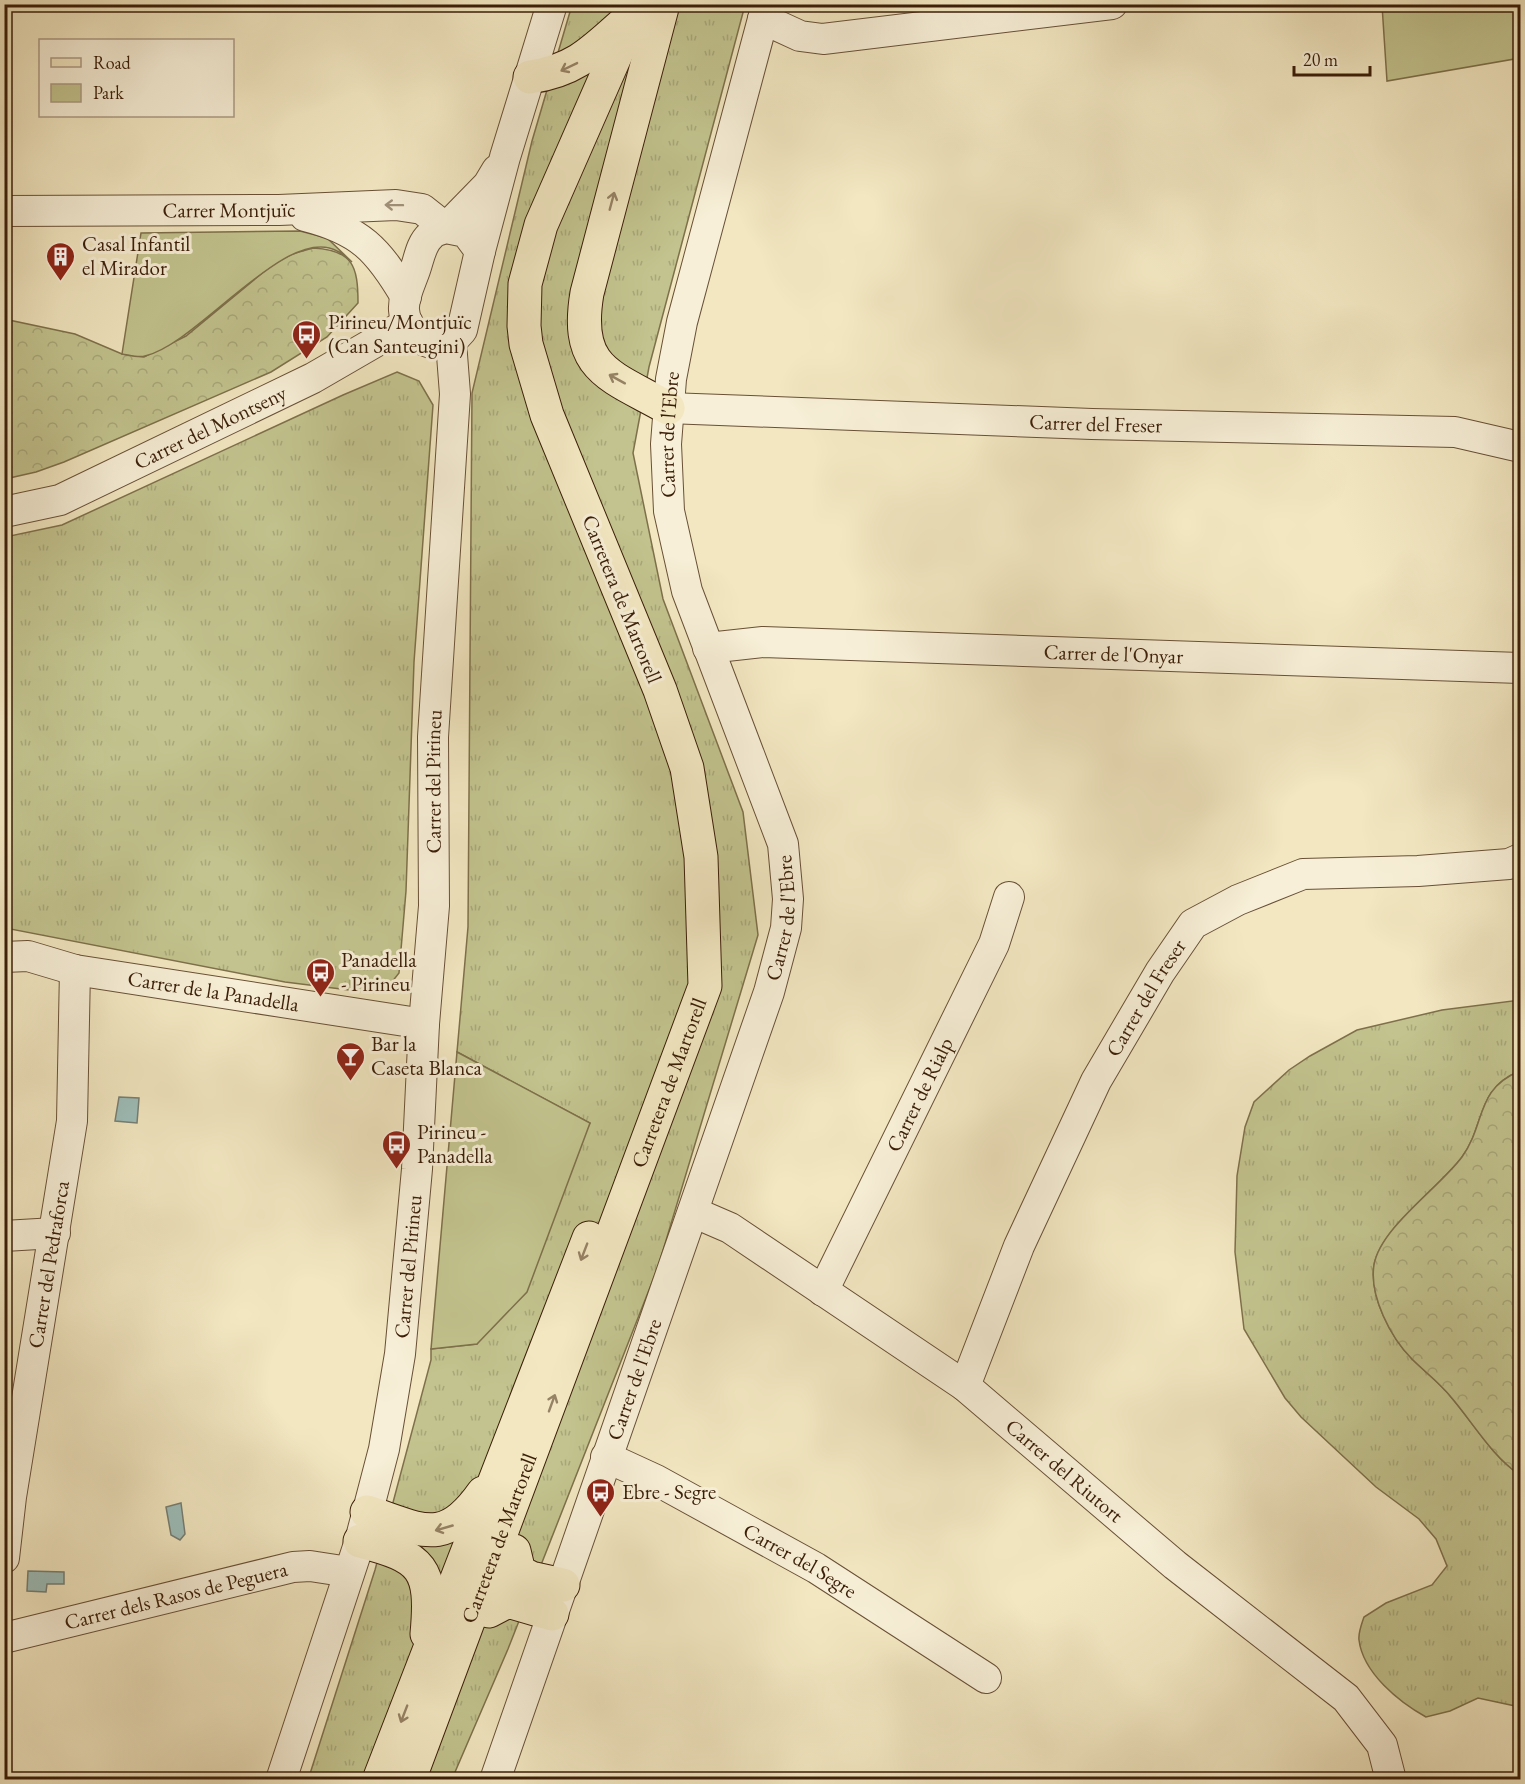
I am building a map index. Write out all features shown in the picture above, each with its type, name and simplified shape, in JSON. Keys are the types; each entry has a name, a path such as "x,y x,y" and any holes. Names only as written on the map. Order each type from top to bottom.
{"main road":[{"path":"663,4 587,293 583,325 586,344 601,369 668,408"},
{"path":"530,77 554,74 575,64 634,9"},
{"name":"Carretera de Martorell","path":"409,1779 440,1657 485,1575 514,1503 705,986 701,857 687,768 660,690 546,415 529,355 524,326 525,284 541,225 634,9"},
{"path":"379,1779 440,1657 498,1472 666,1043 703,933"},
{"path":"522,1412 516,1457 478,1551 485,1575 557,1600"},
{"path":"364,1527 442,1530 454,1525 474,1506 498,1472"},
{"path":"440,1657 514,1586 514,1503"},
{"path":"364,1527 410,1557 422,1573 429,1591 440,1657"}],"street":[{"path":"279,210 337,225 361,239 386,263 421,340 430,344 451,342 462,330 505,157 552,4"},
{"path":"765,12 800,36 823,39 1112,4"},
{"name":"Carrer de l'Ebre","path":"495,1779 693,1212 781,952 788,899 783,844 687,591 669,511 666,456 668,408 682,322 765,12"},
{"path":"407,310 423,245 428,237 446,228 488,185 505,157"},
{"name":"Carrer Montjuïc","path":"4,211 279,210 411,206 422,209 446,228"},
{"path":"446,228 466,232 480,251"},
{"name":"Carrer del Montseny","path":"4,512 60,500 313,378 407,310"},
{"name":"Carrer del Pirineu","path":"281,1779 364,1527 384,1449 400,1354 417,1169 424,1024 434,906 433,737 455,394 451,342"},
{"name":"Carrer del Freser","path":"668,408 1092,424 1455,432 1521,447"},
{"name":"Carrer de l'Onyar","path":"708,648 764,642 1521,668"},
{"name":"Carrer del Freser","path":"965,1386 1019,1246 1096,1081 1160,972 1193,924 1238,900 1303,874 1430,870 1509,864 1521,859"},
{"name":"Carrer de Rialp","path":"823,1291 994,944 1009,897"},
{"name":"Carrer de la Panadella","path":"4,957 28,957 75,970 424,1024"},
{"name":"Carrer del Pedraforca","path":"4,1558 11,1497 72,1121 75,970"},
{"name":"Carrer del Riutort","path":"693,1212 730,1228 965,1386 1175,1565 1346,1698 1382,1745 1391,1779"},
{"path":"4,1236 55,1233"},
{"name":"Carrer del Segre","path":"606,1457 656,1480 816,1568 986,1678"},
{"name":"Carrer dels Rasos de Peguera","path":"4,1638 293,1567 325,1568 349,1572"}],"green space":[{"path":"572,5 745,5 649,367 633,453 663,599 743,812 758,935 658,1267 508,1649 452,1779 308,1780 375,1570 431,1360 431,1349 477,1344 590,1123 457,1052 468,927 472,393 532,141"},
{"path":"1382,5 1520,5 1520,58 1387,81"},
{"path":"300,231 327,238 352,262 337,251 317,247 293,254 242,288 190,331 166,347 143,357 122,354 141,233"},
{"path":"313,248 337,252 345,257 350,262 357,279 358,303 327,337 271,372 64,462 36,472 5,479 4,319 75,334 122,354 144,357 186,336 272,265 292,254"},
{"path":"397,372 419,381 433,405 414,662 406,891 399,973 388,987 373,993 285,982 5,928 5,537 62,525"},
{"path":"1520,1000 1520,1071 1495,1087 1483,1108 1470,1145 1462,1157 1387,1237 1374,1265 1373,1277 1378,1303 1396,1340 1412,1359 1447,1392 1491,1449 1520,1475 1520,1707 1478,1698 1450,1711 1426,1717 1394,1695 1375,1675 1362,1652 1359,1634 1364,1617 1386,1603 1432,1585 1447,1566 1436,1539 1419,1519 1376,1487 1301,1417 1285,1398 1244,1329 1235,1252 1237,1176 1245,1127 1254,1102 1289,1070 1310,1056 1357,1030 1442,1010"},
{"path":"457,1052 590,1123 527,1292 477,1344 431,1349"},
{"path":"1520,1071 1520,1475 1500,1458 1447,1392 1412,1359 1396,1340 1378,1303 1373,1277 1374,1265 1387,1237 1462,1157 1470,1145 1483,1108 1495,1087"}],"water":[{"path":"119,1097 139,1098 137,1123 115,1121"},
{"path":"181,1503 185,1534 180,1540 171,1535 166,1507"},
{"path":"28,1571 64,1572 64,1584 47,1584 46,1592 27,1591"}],"place":[{"name":"Casal Infantil el Mirador","path":"61,282"},
{"name":"Pirineu/Montjuïc (Can Santeugini)","path":"307,360"},
{"name":"Panadella - Pirineu","path":"320,998"},
{"name":"Bar la Caseta Blanca","path":"350,1082"},
{"name":"Pirineu - Panadella","path":"396,1170"},
{"name":"Ebre - Segre","path":"601,1518"}]}
